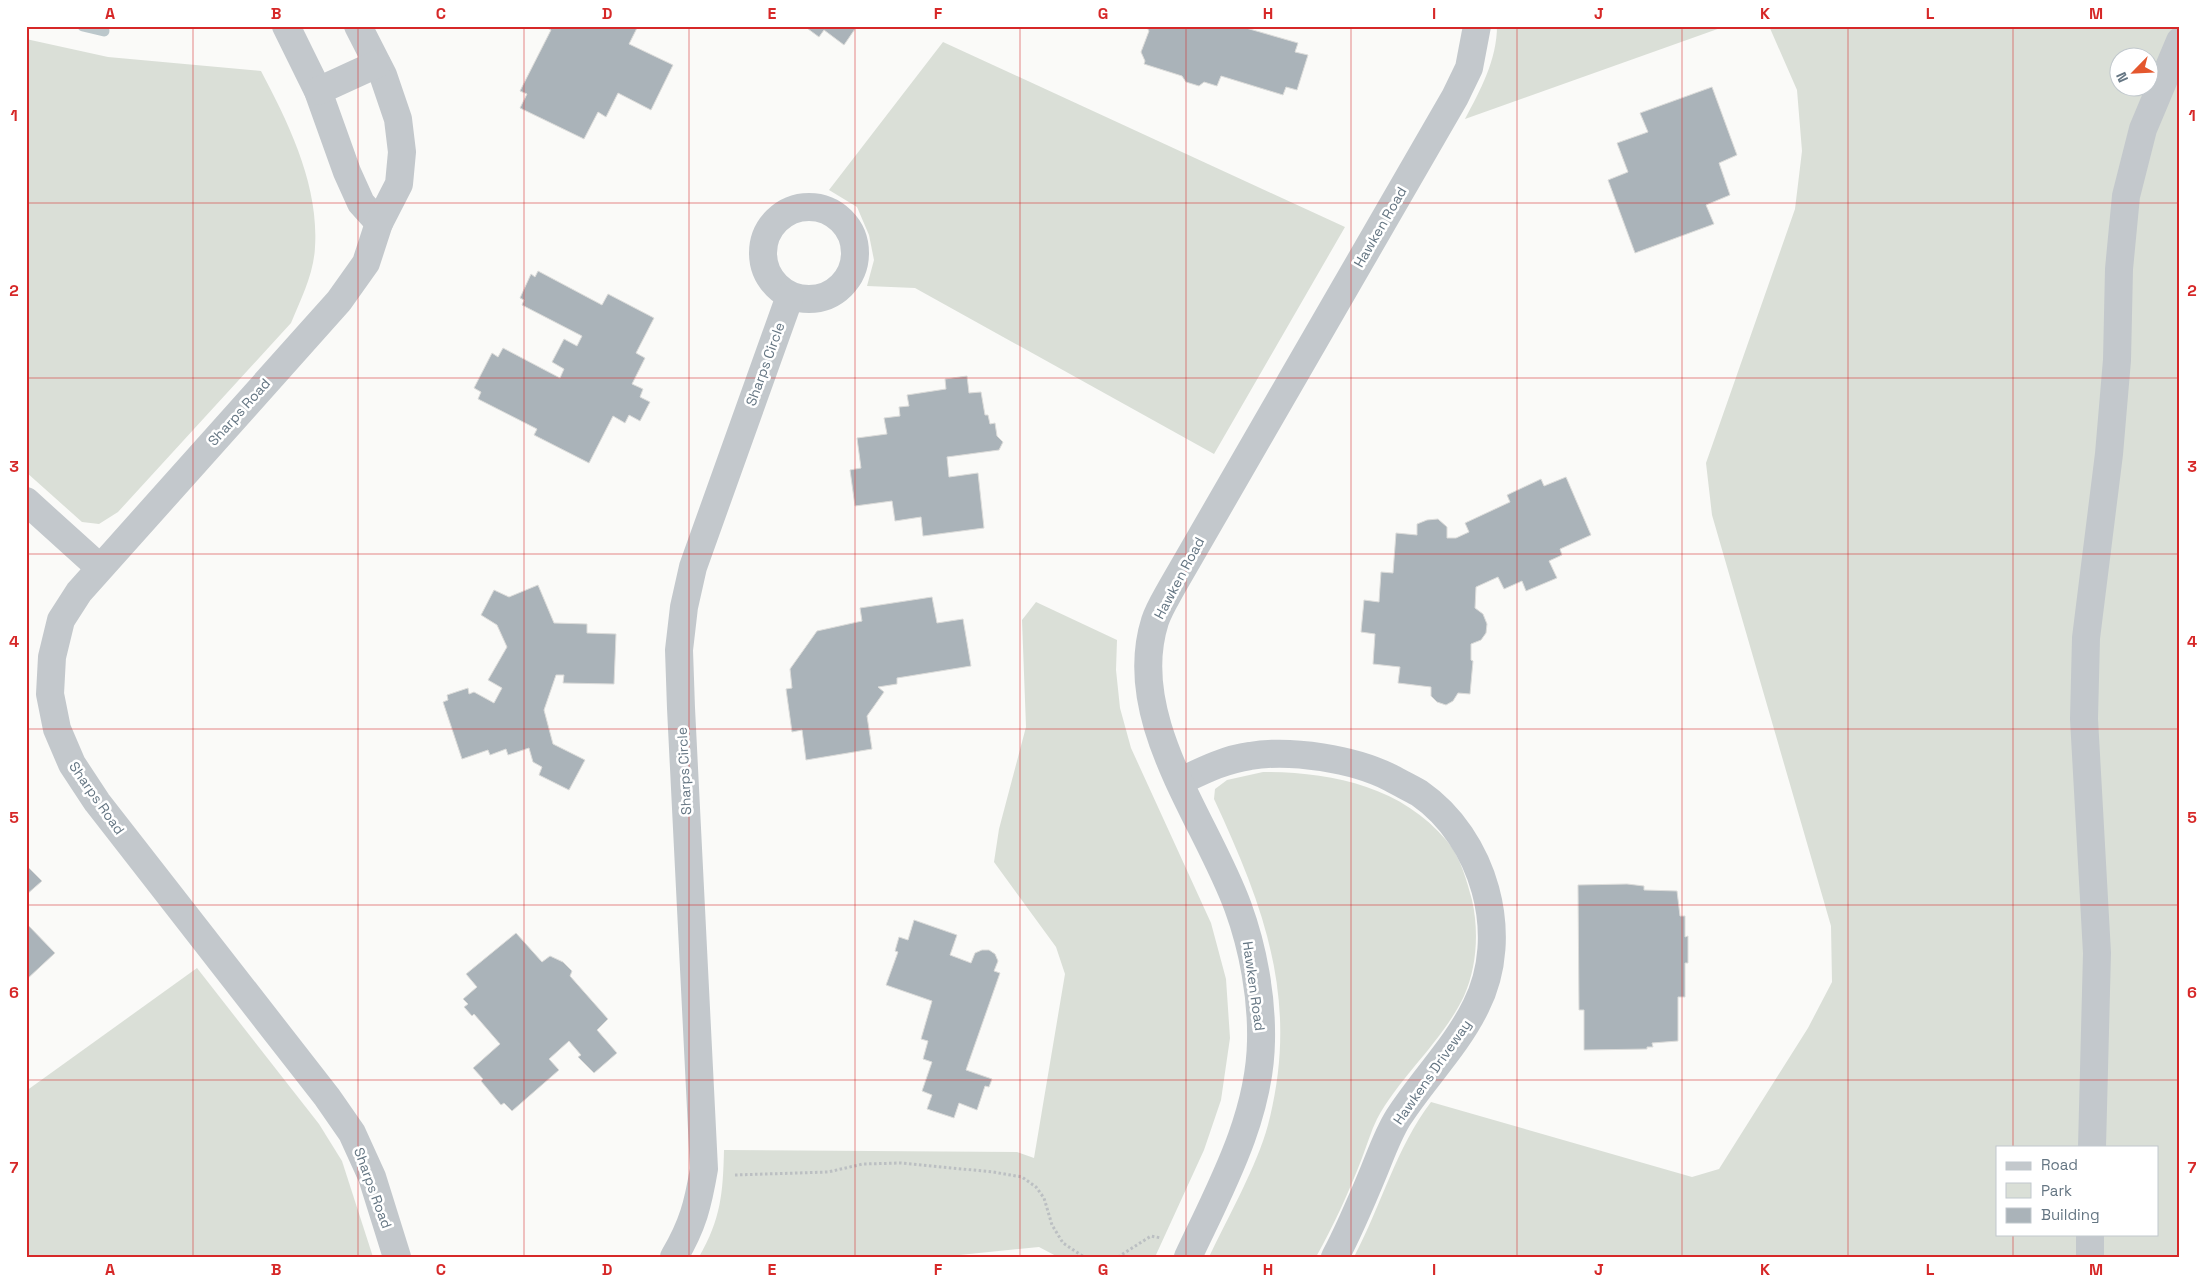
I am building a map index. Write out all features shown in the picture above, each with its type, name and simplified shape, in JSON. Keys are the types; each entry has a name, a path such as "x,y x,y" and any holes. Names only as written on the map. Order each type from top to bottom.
{"street":[{"path":"286,26 318,91 347,172 361,203 379,223"},
{"name":"Sharps Road","path":"358,26 377,64 398,119 402,152 398,184 379,223 366,263 339,302 78,592 61,620 52,657 50,694 57,729 68,755 97,802 327,1097 352,1133 372,1177 397,1257"},
{"name":"Hawken Road","path":"1178,1248 1228,1174 1241,1140 1255,1090 1261,1041 1257,988 1250,948 1238,908 1156,723 1149,689 1150,655 1155,621 1172,587 1455,97 1469,68 1477,26"},
{"path":"2092,1146 2097,953 2084,719 2086,638 2110,445 2117,360 2119,269 2126,196 2143,129 2180,41"},
{"path":"318,91 377,64"},
{"name":"Sharps Circle","path":"674,1257 688,1234 699,1202 702,1179 703,1129 679,650 684,607 693,567 790,296"},
{"path":"26,501 99,567"},
{"name":"Hawkens Driveway","path":"1181,782 1204,771 1249,756 1279,753 1320,757 1360,768 1388,777 1419,794 1451,823 1471,854 1483,878 1490,912 1492,941 1488,974 1477,1004 1462,1033 1397,1119 1335,1257"},
{"path":"2090,1236 2090,1257"}],"path":[{"path":"702,1179 727,1175 819,1173 863,1164 901,1163 993,1172 1022,1177 1036,1186 1044,1198 1052,1225 1063,1243 1084,1257"},
{"path":"1118,1257 1152,1236 1178,1248"}],"green space":[{"path":"1497,26 1726,26 1465,119 1487,75 1494,51"},
{"path":"1769,26 2180,26 2180,1257 1354,1257 1398,1158 1408,1138 1431,1102 1692,1177 1719,1169 1808,1028 1832,982 1831,926 1712,515 1706,463 1795,209 1802,151 1797,90"},
{"path":"26,39 108,57 261,71 282,112 300,156 312,201 315,224 314,257 306,286 291,323 118,512 99,524 82,522 26,472"},
{"path":"943,42 1345,227 1214,454 915,288 867,286 874,260 869,235 857,207 829,190"},
{"path":"1036,602 1117,640 1116,670 1120,708 1131,748 1211,923 1226,979 1230,1038 1221,1100 1204,1150 1155,1257 1058,1257 1039,1247 940,1257 699,1257 716,1218 723,1180 724,1150 1017,1152 1034,1158 1065,974 1056,947 994,862 999,829 1026,727 1022,620"},
{"path":"1263,772 1314,775 1339,779 1363,786 1386,795 1408,807 1429,822 1452,847 1462,869 1474,912 1476,949 1472,973 1464,996 1445,1028 1398,1088 1377,1119 1346,1196 1316,1257 1209,1257 1257,1157 1268,1125 1277,1080 1280,1038 1278,997 1272,957 1262,918 1248,879 1214,799 1215,789 1227,780"},
{"path":"197,968 319,1124 342,1161 373,1257 26,1257 26,1091"}],"building":[{"path":"544,26 638,26 629,44 673,65 651,110 618,93 606,117 598,112 584,139 520,108 527,94 520,91 551,30"},
{"path":"804,26 857,26 844,45 824,30 819,37"},
{"path":"1146,26 1239,26 1298,43 1295,52 1308,55 1297,90 1286,87 1283,95 1221,76 1217,86 1204,82 1199,86 1186,82 1182,76 1144,64 1145,61 1141,52 1149,31"},
{"path":"1712,87 1737,155 1719,163 1730,195 1706,205 1714,224 1635,253 1608,180 1628,172 1617,143 1648,132 1640,113"},
{"path":"538,271 602,305 608,294 654,318 636,353 645,358 632,384 643,389 640,397 650,402 640,421 629,415 625,423 613,416 589,463 534,435 537,429 478,399 481,392 474,388 492,353 498,357 503,348 560,378 564,369 552,362 564,339 577,346 582,336 522,305 524,300 520,298 531,274 535,277"},
{"path":"967,376 969,393 981,392 985,415 988,415 990,424 995,423 997,436 1003,442 999,450 947,457 949,477 978,473 984,528 923,536 921,517 895,521 892,501 855,506 850,470 861,468 857,438 887,434 884,418 900,416 899,407 909,406 907,395 946,389 945,379"},
{"path":"1566,477 1591,535 1560,549 1562,555 1549,561 1557,578 1526,591 1522,581 1504,589 1498,577 1476,587 1475,608 1483,614 1487,624 1486,633 1481,640 1471,644 1471,660 1473,661 1470,694 1458,693 1453,701 1446,705 1437,702 1431,696 1431,687 1398,683 1400,667 1373,664 1375,634 1361,632 1364,600 1379,602 1381,572 1393,573 1396,533 1417,535 1417,524 1427,520 1438,519 1447,527 1447,538 1456,538 1469,532 1465,523 1510,502 1507,495 1541,479 1544,486"},
{"path":"538,585 554,623 587,624 587,633 616,634 614,684 563,683 564,675 556,675 544,710 553,744 585,760 569,790 539,775 542,767 533,762 529,748 508,755 506,749 490,755 488,750 462,759 443,702 448,700 447,695 468,688 469,694 474,692 494,703 502,688 488,680 507,647 497,625 481,615 494,590 509,597"},
{"path":"932,597 937,623 963,619 971,666 897,678 897,684 878,687 884,692 867,716 872,749 806,760 802,730 792,732 786,689 792,688 790,669 817,631 862,621 860,608"},
{"path":"26,865 42,881 26,895"},
{"path":"1627,884 1644,886 1644,890 1677,891 1680,916 1685,916 1685,937 1688,936 1688,963 1685,963 1685,997 1678,997 1678,1041 1652,1043 1653,1047 1647,1047 1647,1049 1584,1050 1584,1010 1579,1010 1578,885"},
{"path":"914,920 957,935 950,955 971,963 975,953 989,950 995,954 998,961 994,971 1000,973 966,1070 992,1079 989,1087 985,1086 977,1110 959,1103 954,1118 927,1109 932,1095 922,1091 932,1062 923,1059 928,1041 921,1039 932,1001 886,985 898,952 895,951 899,937 908,940"},
{"path":"26,923 55,953 26,980"},
{"path":"516,933 542,962 550,956 563,962 572,971 570,976 608,1019 597,1030 617,1053 594,1073 578,1057 581,1055 569,1041 549,1059 559,1070 512,1111 504,1103 501,1105 473,1068 500,1044 474,1014 472,1016 464,1007 468,1004 463,999 477,987 466,974"}],"waterway":[{"path":"83,26 104,31"}]}
